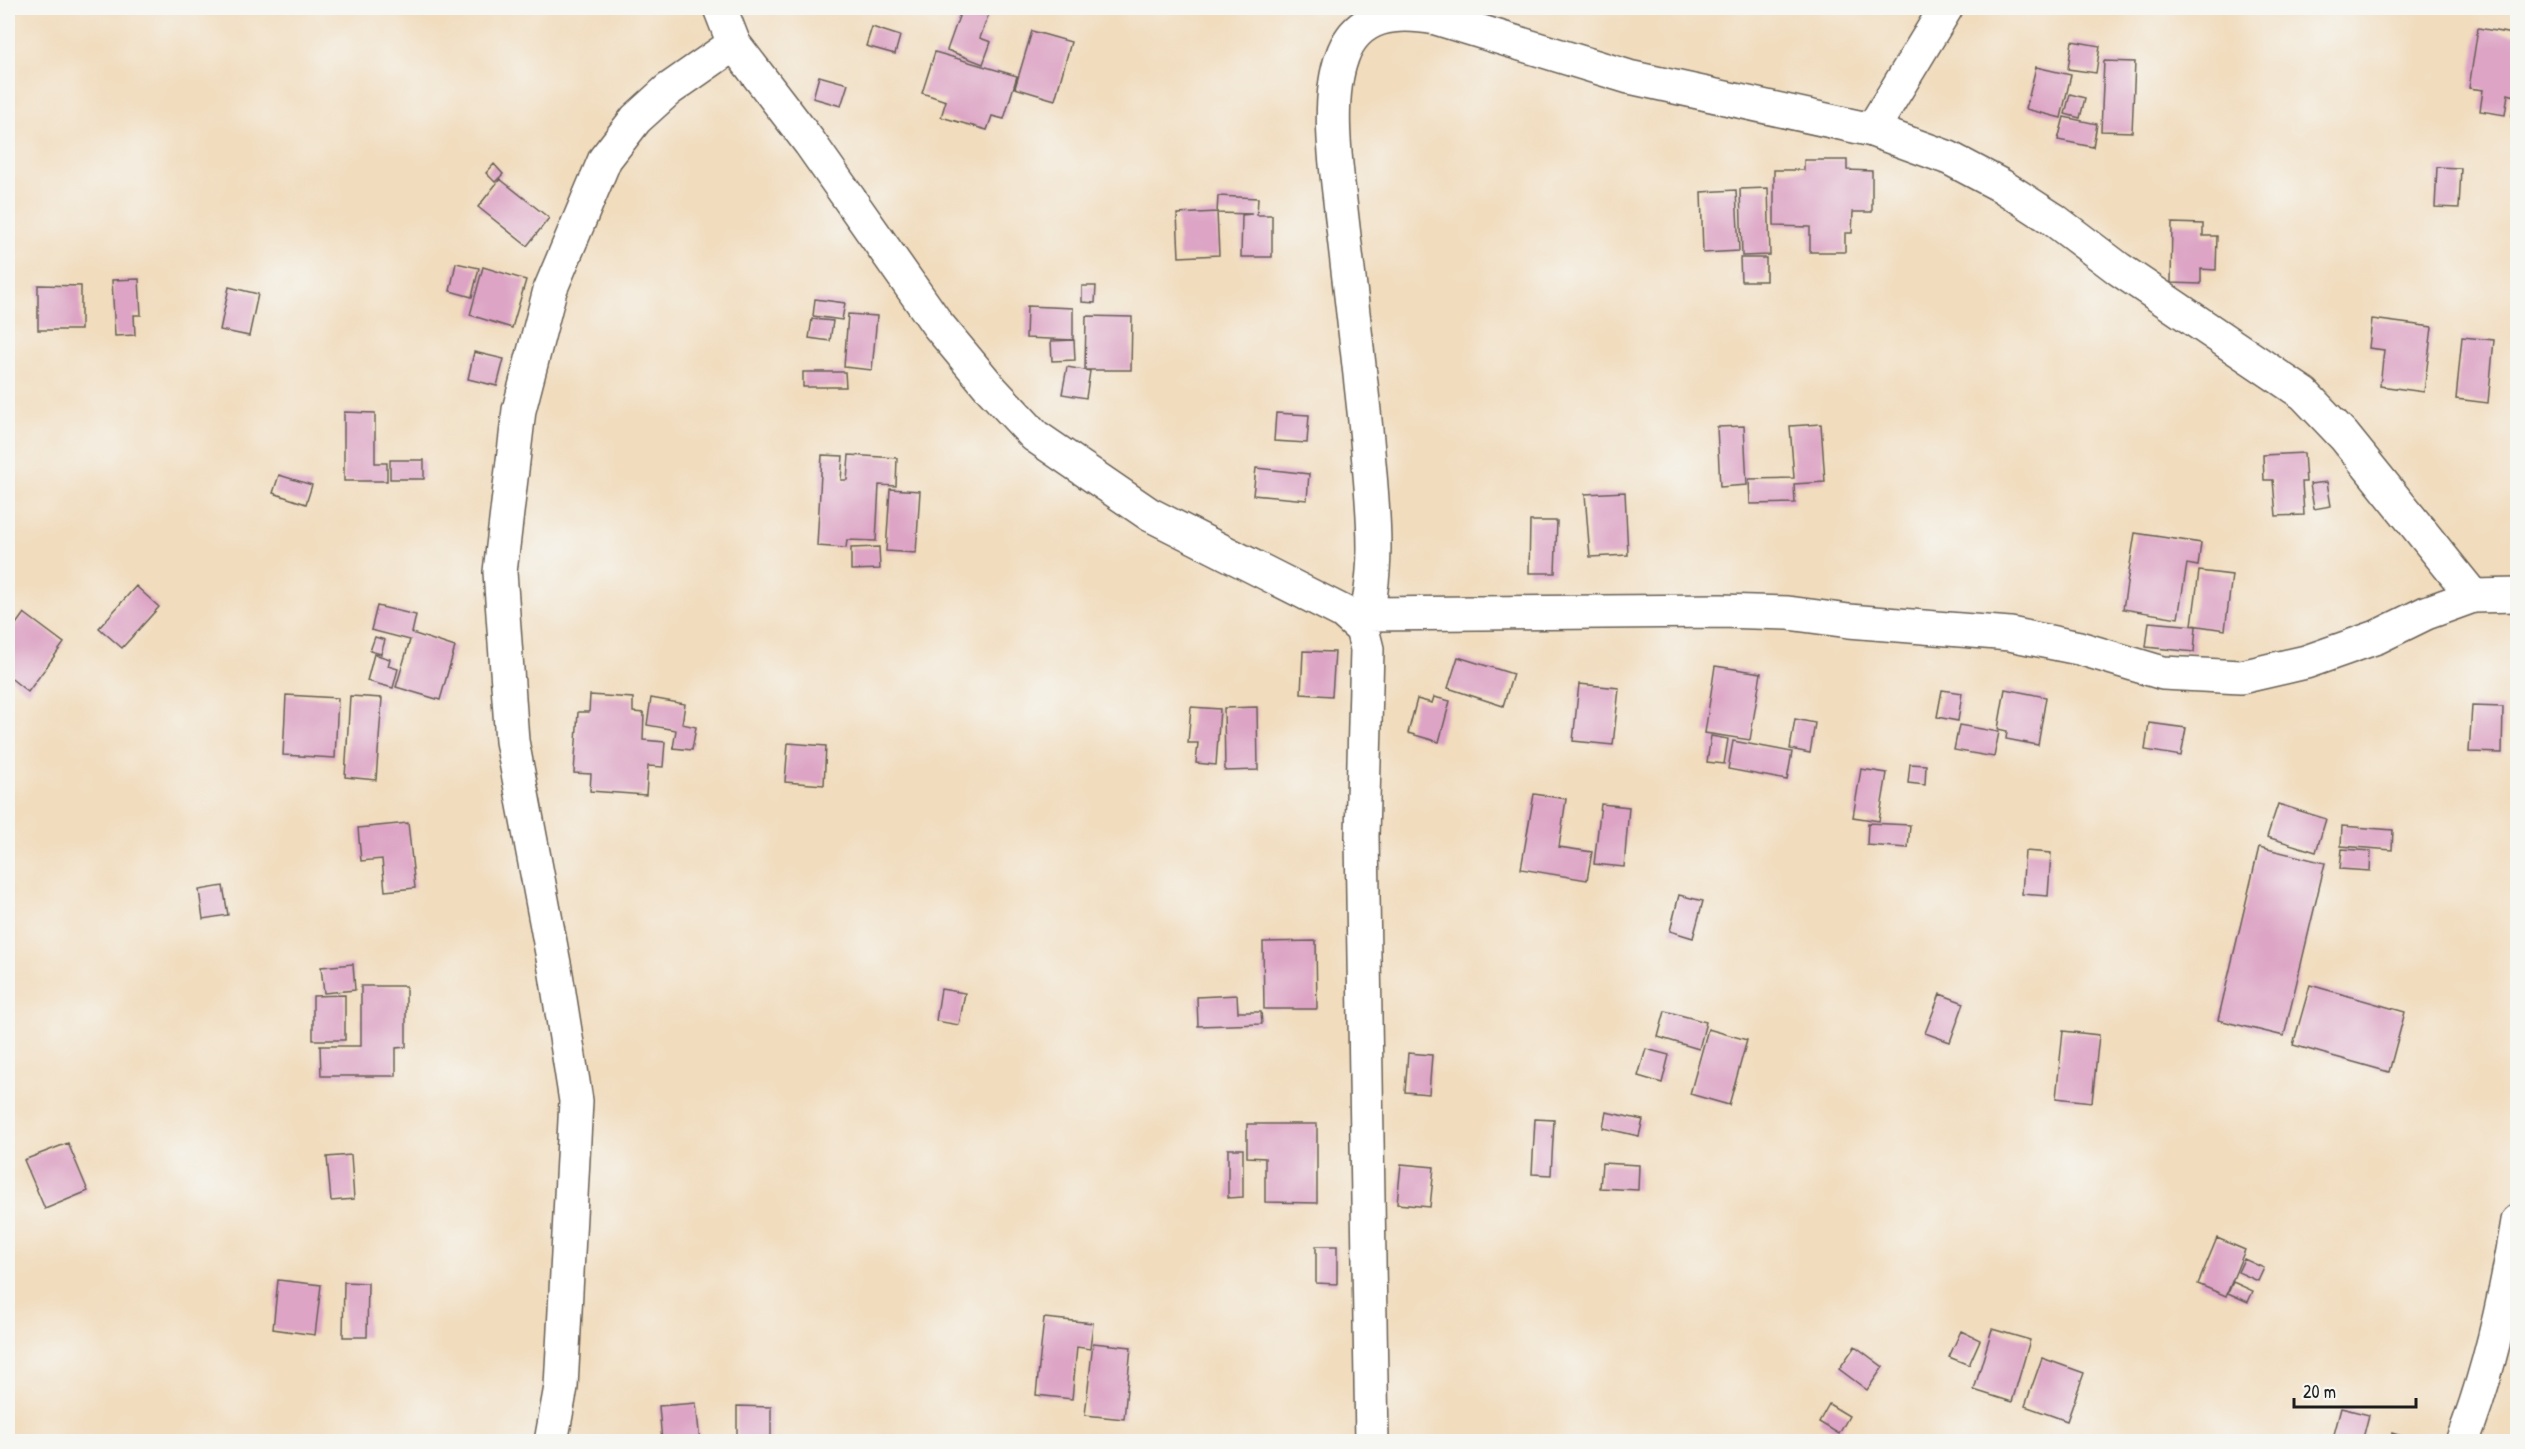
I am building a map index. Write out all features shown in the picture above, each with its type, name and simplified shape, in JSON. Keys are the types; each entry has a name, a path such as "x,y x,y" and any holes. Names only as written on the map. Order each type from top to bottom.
{"street":[{"path":"720,8 734,44 810,143 938,325 1035,436 1149,514 1364,622 1721,611 1788,613 1849,621 2010,634 2079,648 2163,673 2241,677 2327,655 2378,637 2426,614 2473,596 2517,595"},
{"path":"1872,130 1946,8"},
{"path":"1372,1442 1362,836 1366,650 1364,622 1371,581 1372,503 1359,353 1335,158 1335,92 1342,57 1354,34 1384,16 1410,14 1436,18 1629,78 1872,130 1949,158 2002,186 2054,219 2119,269 2304,394 2344,436 2473,596"},
{"path":"551,1442 561,1387 576,1101 550,941 512,741 500,572 519,410 549,290 605,159 636,119 668,90 734,44"},
{"path":"2462,1442 2480,1396 2509,1278 2517,1221"}],"building":[{"path":"962,8 991,8 980,38 991,42 983,64 947,50"},
{"path":"872,27 900,36 895,54 866,46"},
{"path":"2478,28 2518,35 2518,80 2515,96 2508,94 2505,115 2480,111 2483,90 2469,88"},
{"path":"1032,31 1071,42 1055,100 1015,88"},
{"path":"2072,41 2100,46 2096,73 2068,69"},
{"path":"935,52 1017,76 1004,119 992,116 987,130 941,117 946,101 922,93"},
{"path":"2104,61 2135,62 2132,132 2101,131"},
{"path":"2036,67 2071,75 2061,118 2026,109"},
{"path":"819,76 848,84 841,106 813,98"},
{"path":"2070,94 2085,98 2080,118 2065,114"},
{"path":"2518,97 2518,118 2511,116"},
{"path":"2064,117 2097,124 2093,147 2058,140"},
{"path":"1804,160 1847,160 1847,170 1872,171 1872,212 1853,212 1852,233 1845,233 1845,252 1810,252 1810,227 1774,226 1774,170 1804,170"},
{"path":"494,164 503,174 495,182 486,173"},
{"path":"2437,167 2461,168 2459,208 2435,207"},
{"path":"500,179 549,218 527,246 478,207"},
{"path":"1768,188 1770,255 1742,256 1740,189"},
{"path":"1736,190 1739,251 1703,253 1701,192"},
{"path":"1218,196 1258,198 1257,215 1272,215 1272,257 1241,257 1242,215 1252,214 1217,213"},
{"path":"1217,212 1219,255 1179,257 1177,214"},
{"path":"2172,223 2203,224 2203,236 2217,236 2216,270 2201,269 2201,284 2171,283"},
{"path":"1740,258 1766,258 1766,281 1741,281"},
{"path":"456,263 479,268 472,297 450,291"},
{"path":"483,267 526,280 512,328 470,315"},
{"path":"139,279 141,315 134,315 135,335 115,336 112,280"},
{"path":"38,285 81,286 81,330 38,330"},
{"path":"1082,286 1096,286 1095,303 1082,302"},
{"path":"229,287 258,294 249,336 220,330"},
{"path":"815,299 845,303 842,320 813,316"},
{"path":"1027,306 1073,308 1073,340 1026,338"},
{"path":"848,314 877,316 872,370 844,367"},
{"path":"1086,316 1132,317 1131,370 1085,370"},
{"path":"812,319 833,321 830,341 809,338"},
{"path":"2372,319 2432,327 2424,392 2380,386 2384,350 2369,348"},
{"path":"2462,337 2494,340 2488,403 2456,399"},
{"path":"1074,340 1075,360 1052,361 1051,341"},
{"path":"474,352 504,359 497,386 468,379"},
{"path":"1067,367 1090,371 1086,398 1062,394"},
{"path":"803,372 845,372 846,387 803,387"},
{"path":"344,412 375,413 375,463 387,463 387,481 344,481"},
{"path":"1276,413 1309,415 1307,443 1274,441"},
{"path":"1821,424 1825,482 1794,484 1795,503 1750,504 1749,479 1794,478 1790,426"},
{"path":"1744,426 1747,485 1720,487 1717,427"},
{"path":"2304,453 2306,482 2302,482 2304,515 2276,516 2273,480 2264,480 2263,455"},
{"path":"822,455 843,456 841,480 847,480 849,455 897,458 896,486 879,485 876,541 847,540 846,548 817,546"},
{"path":"390,460 424,460 424,479 390,479"},
{"path":"1256,468 1309,474 1307,500 1253,495"},
{"path":"279,475 312,485 306,504 273,493"},
{"path":"2327,482 2331,506 2314,509 2310,484"},
{"path":"890,489 920,491 916,553 886,551"},
{"path":"1625,492 1628,555 1590,557 1585,494"},
{"path":"1530,521 1557,521 1555,573 1529,573"},
{"path":"2135,533 2201,543 2198,566 2187,564 2178,618 2123,609"},
{"path":"879,547 880,569 851,570 851,548"},
{"path":"2199,571 2232,575 2225,630 2192,625"},
{"path":"136,586 159,607 122,648 99,628"},
{"path":"377,606 416,615 412,633 455,647 440,700 396,687 410,640 371,630"},
{"path":"24,613 64,643 28,692 8,676 8,635"},
{"path":"2149,622 2196,626 2194,652 2146,647"},
{"path":"375,637 385,640 381,654 370,651"},
{"path":"1303,651 1335,652 1332,696 1301,694"},
{"path":"374,654 390,659 388,666 398,669 393,688 367,681"},
{"path":"1458,657 1513,674 1503,706 1448,688"},
{"path":"1715,666 1761,673 1750,740 1705,733"},
{"path":"1579,684 1619,688 1613,745 1573,741"},
{"path":"2005,689 2046,697 2038,745 2006,739 2007,731 1998,729"},
{"path":"1942,690 1962,693 1958,721 1937,717"},
{"path":"286,695 338,698 335,758 283,755"},
{"path":"590,695 633,698 633,712 644,713 643,740 665,742 663,767 648,766 646,795 590,791 591,774 574,773 578,712 589,712"},
{"path":"350,696 382,698 376,780 345,777"},
{"path":"1434,697 1450,701 1439,742 1408,733 1417,699 1432,703"},
{"path":"651,698 685,704 682,724 696,727 692,750 673,748 676,730 647,725"},
{"path":"2472,706 2503,707 2502,753 2469,752"},
{"path":"1191,707 1220,709 1216,765 1196,763 1198,743 1188,743"},
{"path":"1257,707 1258,770 1225,771 1224,708"},
{"path":"1795,719 1815,723 1810,753 1790,749"},
{"path":"2149,723 2186,728 2181,756 2145,750"},
{"path":"1959,725 1999,732 1994,757 1954,750"},
{"path":"1711,736 1728,739 1724,764 1707,762"},
{"path":"1733,741 1792,752 1787,780 1728,769"},
{"path":"788,743 826,746 824,785 785,782"},
{"path":"1910,764 1926,765 1925,785 1908,783"},
{"path":"1861,769 1887,773 1879,821 1853,817"},
{"path":"1534,794 1566,799 1559,847 1592,852 1587,880 1521,869"},
{"path":"1601,804 1629,807 1624,867 1594,864"},
{"path":"2278,804 2326,819 2316,852 2267,837"},
{"path":"408,823 415,888 385,891 382,859 361,861 358,828"},
{"path":"1868,823 1910,825 1908,848 1867,845"},
{"path":"2342,826 2393,830 2392,850 2341,846"},
{"path":"2259,847 2325,863 2284,1036 2218,1020"},
{"path":"2342,849 2371,851 2370,871 2340,869"},
{"path":"2025,851 2051,853 2048,896 2022,894"},
{"path":"223,886 228,915 203,919 199,890"},
{"path":"1679,895 1703,901 1693,938 1670,931"},
{"path":"1316,941 1317,1009 1264,1009 1263,942"},
{"path":"353,964 355,990 324,993 321,967"},
{"path":"2310,985 2405,1012 2389,1072 2293,1045"},
{"path":"361,986 406,986 406,1047 396,1048 396,1076 321,1076 320,1046 361,1046"},
{"path":"941,989 965,993 959,1025 936,1021"},
{"path":"1940,994 1964,1003 1950,1042 1925,1033"},
{"path":"345,995 345,1040 313,1040 313,996"},
{"path":"1237,995 1238,1012 1261,1012 1262,1024 1198,1026 1197,997"},
{"path":"1665,1011 1706,1022 1699,1049 1658,1037"},
{"path":"1708,1029 1747,1040 1729,1105 1690,1094"},
{"path":"2063,1031 2099,1035 2092,1102 2056,1098"},
{"path":"1646,1049 1669,1055 1662,1083 1638,1076"},
{"path":"1408,1053 1432,1055 1429,1094 1405,1092"},
{"path":"1606,1112 1643,1120 1639,1136 1603,1128"},
{"path":"1535,1119 1554,1120 1551,1175 1532,1174"},
{"path":"1247,1124 1317,1124 1317,1203 1265,1202 1265,1158 1247,1157"},
{"path":"68,1143 88,1191 45,1209 24,1160"},
{"path":"1228,1149 1243,1149 1243,1197 1228,1198"},
{"path":"351,1155 354,1199 331,1201 327,1157"},
{"path":"1602,1163 1639,1165 1638,1190 1600,1188"},
{"path":"1401,1164 1434,1167 1430,1207 1397,1204"},
{"path":"2217,1238 2245,1250 2226,1296 2198,1284"},
{"path":"1316,1246 1337,1246 1337,1284 1316,1283"},
{"path":"2244,1259 2264,1268 2258,1281 2238,1272"},
{"path":"278,1280 321,1285 315,1335 273,1329"},
{"path":"344,1282 368,1283 367,1337 343,1337"},
{"path":"2233,1282 2253,1291 2248,1302 2228,1293"},
{"path":"1044,1318 1093,1323 1090,1349 1077,1347 1072,1399 1036,1395"},
{"path":"1992,1329 2030,1340 2012,1402 1974,1390"},
{"path":"1961,1331 1980,1340 1969,1365 1949,1357"},
{"path":"1093,1343 1131,1347 1124,1419 1085,1415"},
{"path":"1855,1346 1883,1367 1867,1390 1839,1369"},
{"path":"2042,1358 2084,1373 2067,1421 2025,1406"},
{"path":"696,1403 700,1442 662,1442 659,1406"},
{"path":"1829,1404 1849,1416 1839,1434 1819,1422"},
{"path":"737,1406 771,1407 771,1442 737,1442"},
{"path":"2341,1408 2369,1415 2362,1442 2332,1442"},
{"path":"2392,1433 2417,1441 2417,1442 2390,1442"}]}
